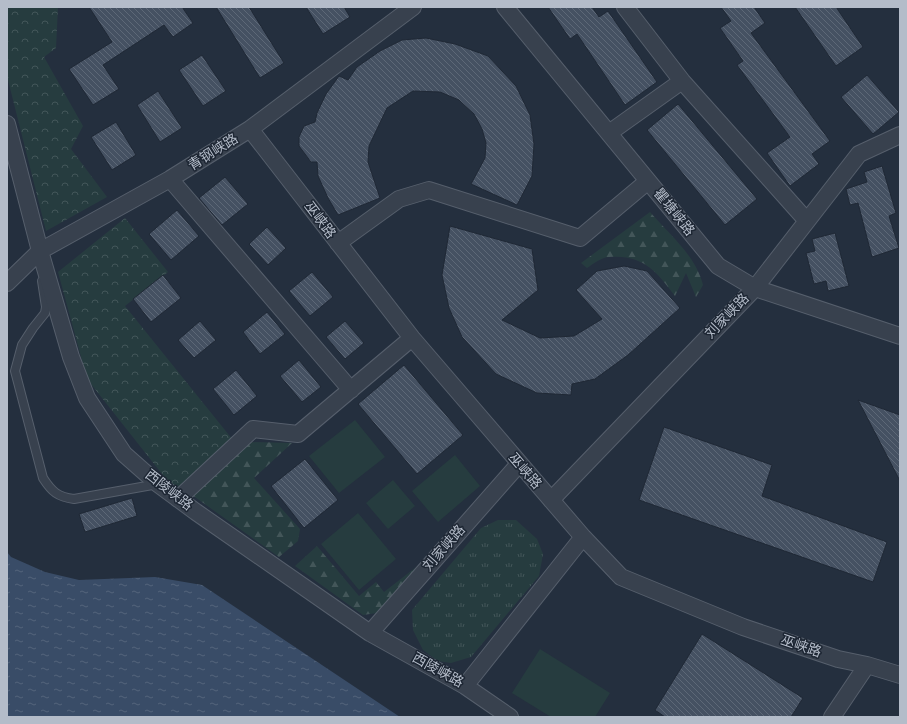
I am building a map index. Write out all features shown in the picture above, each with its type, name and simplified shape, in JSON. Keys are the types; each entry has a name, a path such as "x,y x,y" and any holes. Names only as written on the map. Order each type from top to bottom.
{"street":[{"name":"青钢峡路","path":"7,283 40,251 170,179 250,128 413,7"},
{"path":"625,7 682,81 807,221"},
{"name":"瞿塘峡路","path":"510,9 718,266 755,288 900,336"},
{"path":"609,133 682,81"},
{"name":"西陵峡路","path":"7,124 40,251 71,357 87,398 124,454 158,484 178,499 370,632 465,686 510,717"},
{"name":"巫峡路","path":"250,128 412,338 519,464 583,537 621,577 743,627 838,659 867,665 900,675"},
{"name":"刘家峡路","path":"551,500 755,288 859,154 900,135"},
{"path":"170,179 351,390"},
{"path":"338,243 399,199 429,190 580,238 648,181"},
{"path":"178,499 253,429 298,434 412,338"},
{"name":"刘家峡路","path":"370,632 519,464"},
{"path":"465,686 583,537"},
{"path":"832,717 867,665"}],"lane":[{"path":"40,251 41,276 46,307 45,313 22,345 15,371 43,478 50,489 62,497 74,499 139,486 158,484"}],"green space":[{"path":"7,7 58,7 56,48 44,57 83,126 71,149 107,197 46,231 7,76"},
{"path":"650,212 681,246 694,264 703,285 696,297 686,273 675,296 655,272 648,266 631,258 606,257 587,268 581,263"},
{"path":"125,218 168,272 125,306 237,445 177,493 87,379 58,272"},
{"path":"355,420 385,457 339,493 309,456"},
{"path":"250,442 292,443 254,478 300,529 298,541 279,557 192,495"},
{"path":"455,455 480,486 438,522 412,491"},
{"path":"393,480 415,506 388,529 366,503"},
{"path":"358,513 396,559 359,590 321,544"},
{"path":"498,520 516,520 537,539 543,554 539,576 471,657 451,663 438,661 423,650 413,630 412,610 481,528"},
{"path":"317,546 359,596 376,582 384,592 420,564 388,604 377,613 363,615 295,566"},
{"path":"540,649 610,693 595,717 551,717 512,693"}],"water":[{"path":"7,552 11,557 45,572 79,580 155,577 202,585 400,717 7,717"}],"building":[{"path":"89,7 182,7 193,23 173,37 164,25 103,65 119,89 93,105 69,69 112,42"},
{"path":"216,7 249,7 284,63 260,78"},
{"path":"306,7 344,7 350,17 323,34"},
{"path":"548,7 592,7 599,17 608,11 657,82 625,105 577,34 570,39"},
{"path":"721,7 754,7 765,23 751,33 830,141 812,154 819,164 790,186 767,153 790,137 737,65 743,61 720,28 731,21"},
{"path":"795,7 836,7 863,47 836,66"},
{"path":"426,38 455,44 488,56 516,86 530,115 534,144 532,176 517,205 471,184 485,158 486,143 482,129 474,114 459,100 440,92 413,91 387,108 369,146 368,162 380,198 338,215 318,176 317,162 311,162 299,146 299,137 304,126 315,122 317,113 326,94 339,76 348,80 357,67 380,51 402,40"},
{"path":"202,55 226,91 203,106 179,70"},
{"path":"867,75 899,112 873,134 841,97"},
{"path":"158,91 182,128 160,142 137,105"},
{"path":"678,104 757,199 725,225 647,130"},
{"path":"116,122 136,155 112,170 91,137"},
{"path":"882,166 896,213 889,216 899,248 872,257 858,203 850,205 846,189 867,182 864,172"},
{"path":"225,177 248,204 222,225 199,198"},
{"path":"177,210 199,236 171,260 149,234"},
{"path":"450,226 532,249 538,290 502,320 540,338 574,336 602,319 576,290 597,271 624,266 647,271 680,308 628,355 595,379 572,384 571,395 537,393 496,374 462,337 449,308 442,275"},
{"path":"267,227 286,248 268,265 249,244"},
{"path":"835,233 849,286 828,291 826,281 814,284 806,253 815,251 812,239"},
{"path":"312,272 333,297 310,316 289,291"},
{"path":"163,275 181,298 151,322 133,299"},
{"path":"267,312 285,334 260,354 243,332"},
{"path":"200,321 216,340 194,358 178,340"},
{"path":"345,321 364,343 345,359 326,337"},
{"path":"299,360 321,387 302,402 280,376"},
{"path":"404,365 463,435 417,474 358,404"},
{"path":"236,370 257,396 234,415 213,389"},
{"path":"858,400 900,415 900,481"},
{"path":"664,427 772,465 762,496 887,542 873,582 639,500"},
{"path":"305,459 338,500 304,528 271,486"},
{"path":"132,498 137,516 85,532 79,514"},
{"path":"702,634 803,698 791,717 665,717 655,710"}]}
